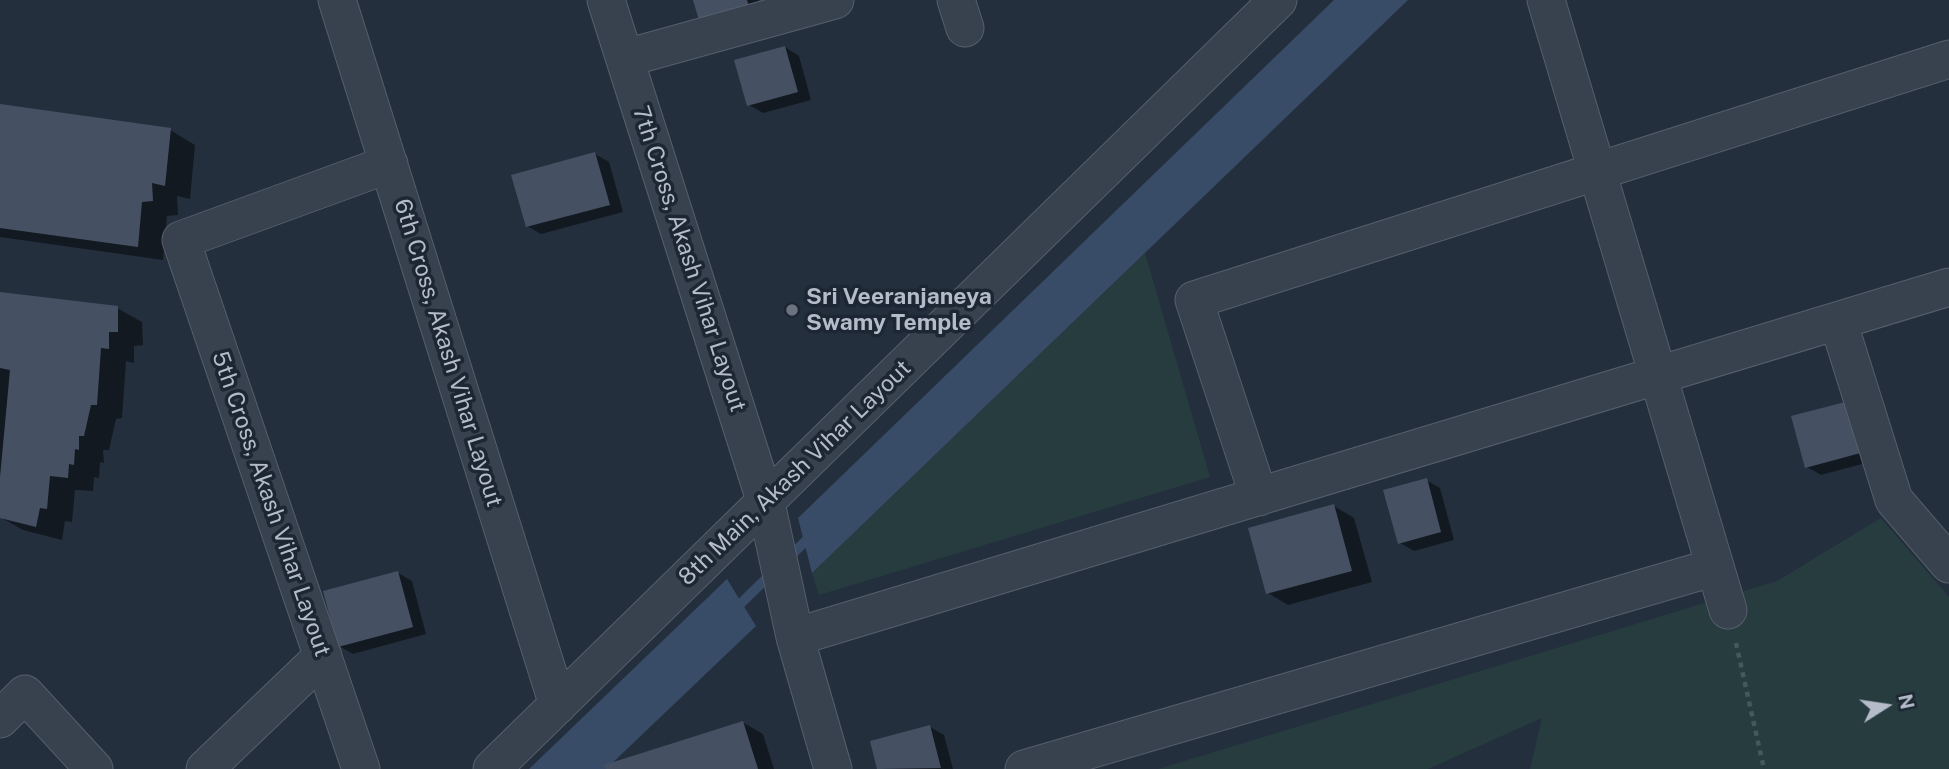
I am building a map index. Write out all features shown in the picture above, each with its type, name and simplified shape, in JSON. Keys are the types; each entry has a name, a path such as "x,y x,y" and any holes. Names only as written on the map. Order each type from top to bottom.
{"street":[{"name":"6th Cross, Akash Vihar Layout","path":"337,0 558,705"},
{"name":"7th Cross, Akash Vihar Layout","path":"607,0 768,511 795,638 833,769"},
{"path":"626,58 835,0"},
{"name":"8th Main, Akash Vihar Layout","path":"492,769 768,511 1278,0"},
{"path":"1546,0 1728,610"},
{"path":"1259,497 1194,300 1949,59"},
{"name":"5th Cross, Akash Vihar Layout","path":"361,769 181,240 388,164"},
{"path":"795,638 1949,287"},
{"path":"1838,321 1894,500 1949,564"},
{"path":"1024,769 1715,567"},
{"path":"205,769 323,656"},
{"path":"13,707 94,769"}],"path":[{"path":"1728,610 1764,769"}],"green space":[{"path":"1145,253 1210,477 819,595 812,573"},
{"path":"1881,518 1949,597 1949,769 1530,769 1542,718 1428,769 1158,769 1777,581"}],"water":[{"path":"1334,0 1408,0 812,573 798,518"},
{"path":"727,579 756,626 606,769 529,769"}],"building":[{"path":"693,0 747,0 749,7 699,20"},
{"path":"785,46 798,92 747,106 734,60"},
{"path":"0,104 171,128 165,186 152,183 153,201 142,202 138,247 0,228"},
{"path":"595,152 610,205 526,227 511,175"},
{"path":"0,292 118,306 118,332 109,332 109,349 101,348 97,405 91,405 84,436 79,436 79,450 75,449 74,465 69,464 68,478 50,476 47,509 40,508 36,527 0,518 0,477 10,370 0,368"},
{"path":"1853,400 1868,451 1805,468 1791,416"},
{"path":"1427,478 1441,532 1398,544 1383,490"},
{"path":"1334,504 1352,571 1266,594 1248,528"},
{"path":"398,571 413,627 338,647 323,591"},
{"path":"743,721 758,769 606,769 604,765"},
{"path":"930,725 941,768 877,769 870,741"}],"waterway":[{"path":"786,560 813,534"},
{"path":"733,611 772,573"}],"place":[{"name":"Sri Veeranjaneya Swamy Temple","path":"792,310"}]}
